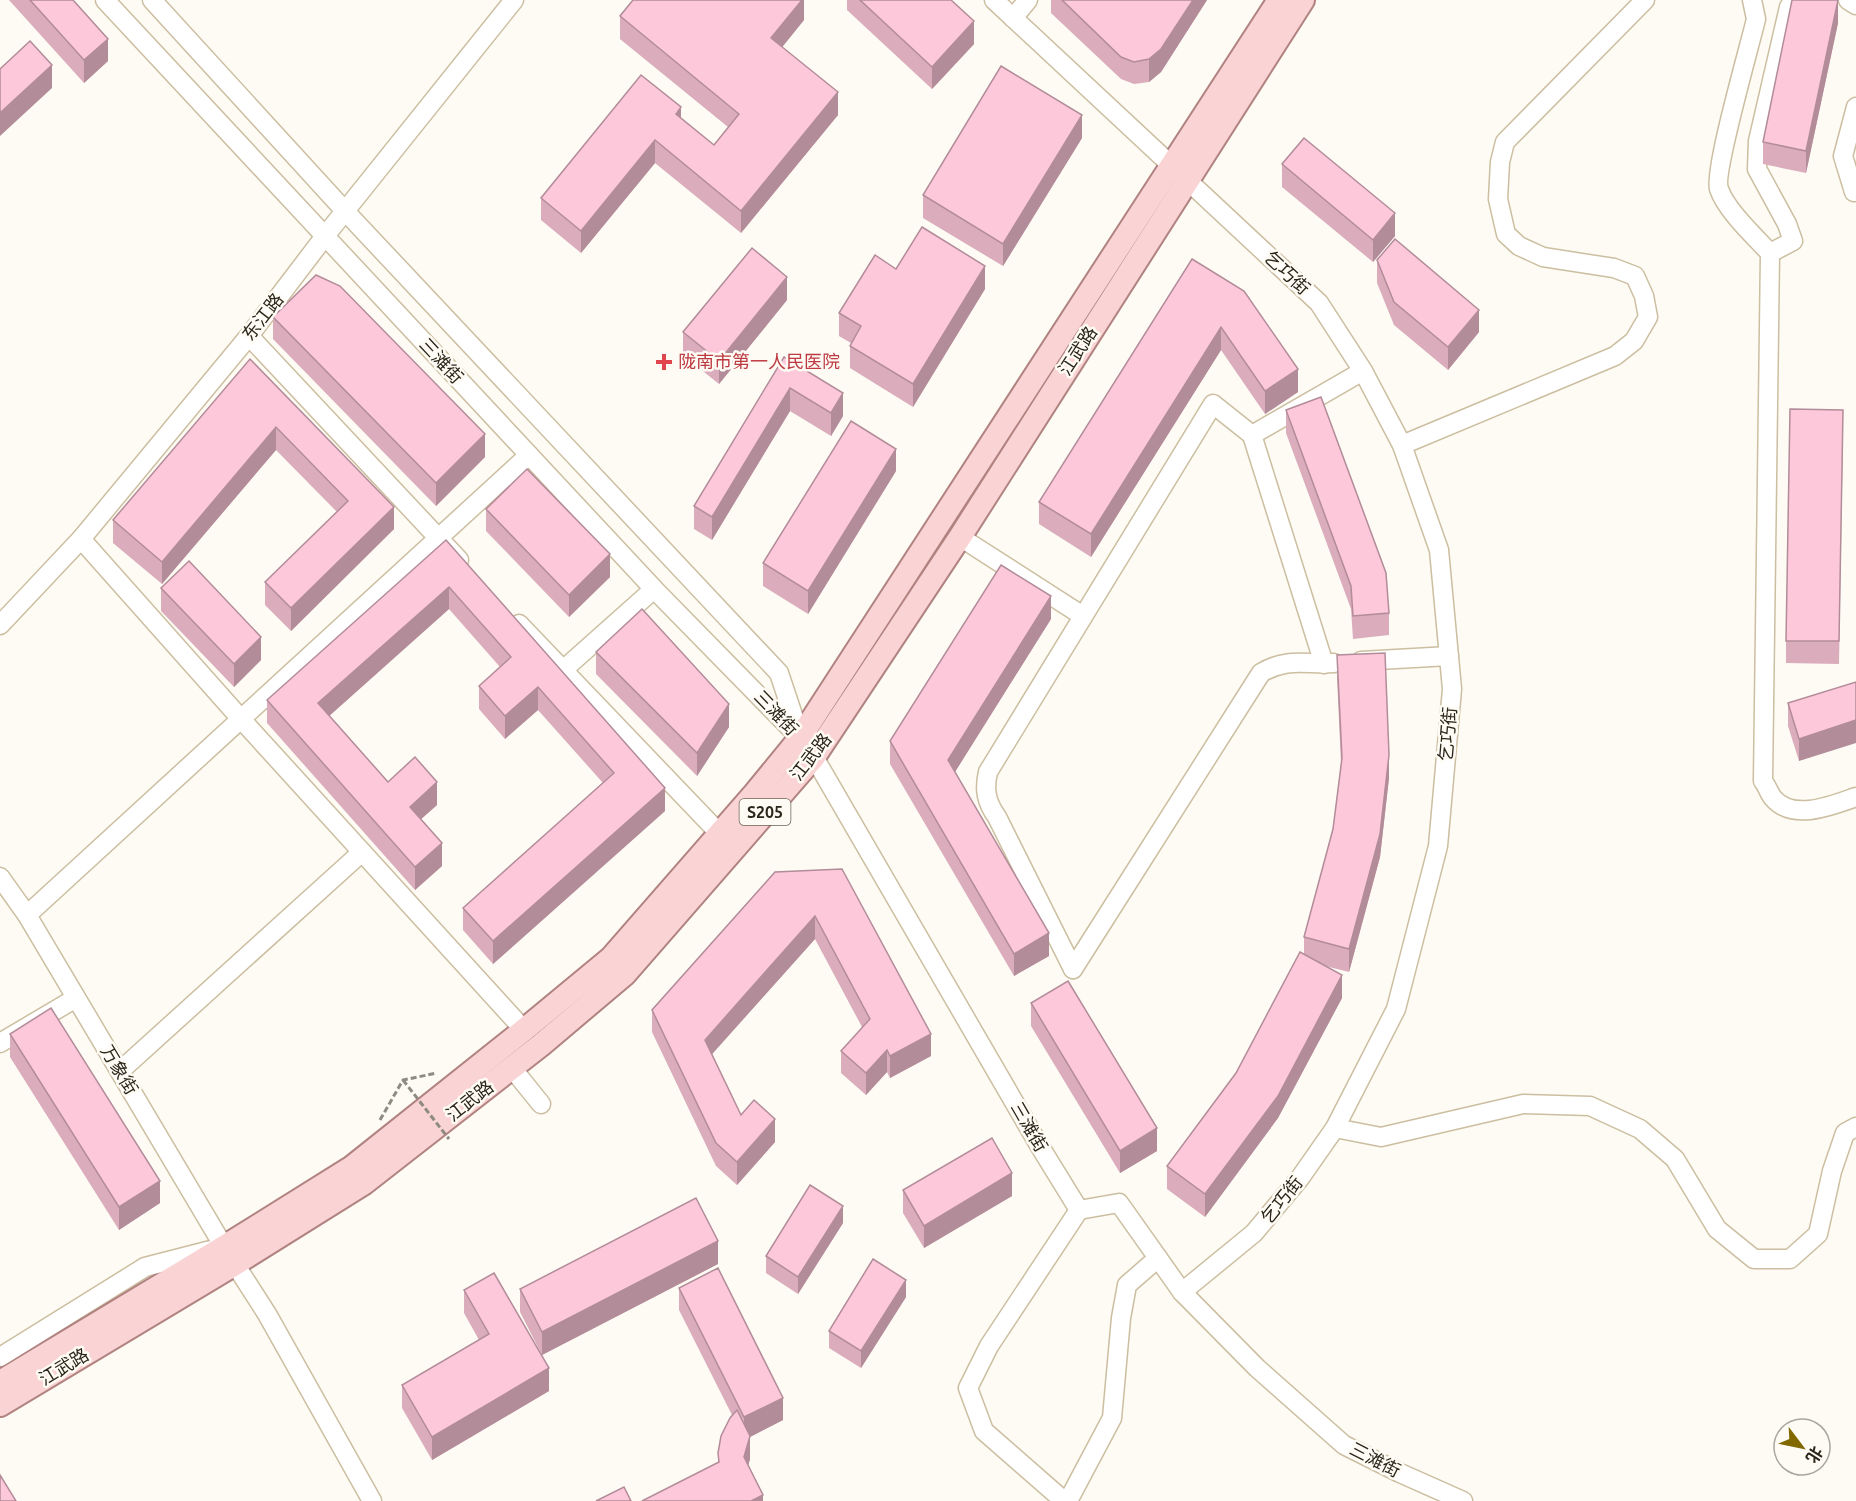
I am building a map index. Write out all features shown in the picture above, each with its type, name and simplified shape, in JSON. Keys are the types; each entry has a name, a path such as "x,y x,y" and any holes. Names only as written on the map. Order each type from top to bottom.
{"main road":[{"name":"江武路","path":"0,1382 363,1184 512,1068 625,974 814,757 960,537 1180,173 1279,0"},
{"name":"江武路","path":"0,1405 229,1256 352,1167 611,958 800,738 1180,173 1303,0"}],"street":[{"name":"三滩街","path":"105,0 654,589 800,738 814,757 1079,1210 1119,1203 1182,1292 1257,1368 1344,1445 1463,1501"},
{"path":"153,0 345,212 780,673 800,738"},
{"name":"东江路","path":"0,625 81,539 249,336 325,236 514,0"},
{"name":"乞巧街","path":"994,0 1319,303 1363,371 1402,445 1439,550 1452,689 1438,846 1396,1010 1335,1128 1300,1178 1254,1233 1182,1292"},
{"path":"1013,18 1028,0"},
{"path":"1402,445 1615,356 1634,341 1648,317 1644,296 1635,276 1614,268 1543,256 1519,246 1506,234 1498,199 1500,162 1505,142 1645,0"},
{"path":"1752,0 1756,20 1722,156 1718,188 1733,213 1770,253 1763,781 1774,800 1793,810 1825,807 1856,797"},
{"path":"1770,253 1794,241 1757,169 1758,141 1789,6 1794,0"},
{"path":"1848,0 1856,5"},
{"path":"1856,107 1843,156 1854,192 1856,191"},
{"path":"249,336 469,571"},
{"path":"1252,435 1363,371"},
{"path":"1324,664 1252,435 1213,404 992,763 985,781 987,800 1073,969 1261,673 1271,667 1291,662 1324,664 1449,656"},
{"path":"27,915 529,455"},
{"path":"960,537 1083,616"},
{"path":"81,539 524,1030"},
{"path":"562,670 654,589"},
{"path":"508,612 719,833"},
{"path":"120,1071 362,852"},
{"name":"万象街","path":"0,877 27,915 229,1256 267,1314 372,1501"},
{"path":"0,1043 76,998"},
{"path":"512,1068 541,1104"},
{"path":"1335,1128 1382,1137 1523,1104 1590,1106 1640,1129 1675,1160 1717,1229 1754,1259 1790,1259 1818,1234 1832,1171 1845,1133 1856,1126"},
{"path":"1079,1210 989,1346 968,1388 984,1431 1066,1501 1112,1418 1126,1285 1158,1258"},
{"path":"2,1352 145,1267 229,1256"}],"path":[{"path":"403,1080 449,1140"}],"building":[{"path":"30,0 73,0 108,39 84,60"},
{"path":"633,0 802,0 771,38 838,92 741,211 655,140 581,231 541,198 641,75 681,107 676,114 714,145 739,114 620,16"},
{"path":"860,0 951,0 974,21 932,67"},
{"path":"1062,0 1193,0 1161,49 1149,59 1134,62 1121,57"},
{"path":"1792,0 1838,0 1806,151 1763,142"},
{"path":"30,41 52,65 0,113 0,69"},
{"path":"1001,66 1082,115 1003,244 923,195"},
{"path":"1304,138 1395,213 1373,240 1282,164"},
{"path":"922,227 985,266 913,384 850,346 861,326 839,313 875,255 896,269"},
{"path":"1395,239 1479,310 1448,347 1394,302 1377,260"},
{"path":"752,248 787,277 719,361 683,332"},
{"path":"1192,259 1244,291 1298,369 1265,391 1221,327 1091,534 1039,502"},
{"path":"316,275 340,286 485,434 436,483 273,317"},
{"path":"784,357 843,393 831,413 790,388 712,517 694,506"},
{"path":"250,359 394,507 291,608 265,582 348,501 276,427 162,562 113,520"},
{"path":"1321,397 1386,573 1389,613 1353,616 1351,586 1286,410"},
{"path":"1790,409 1843,410 1839,641 1786,641"},
{"path":"851,421 896,449 808,591 763,563"},
{"path":"527,469 610,554 569,595 486,509"},
{"path":"446,540 665,788 493,941 463,908 614,773 538,687 505,716 479,686 511,657 449,587 318,703 388,782 415,757 437,782 410,807 442,843 415,867 267,700"},
{"path":"189,561 261,637 234,664 161,588"},
{"path":"1001,565 1051,596 948,760 1049,933 1014,954 890,741"},
{"path":"642,609 729,704 697,753 596,652"},
{"path":"1385,653 1389,755 1380,834 1349,949 1304,937 1333,829 1342,758 1337,655"},
{"path":"1856,682 1856,720 1799,739 1788,703"},
{"path":"842,869 931,1034 890,1056 887,1050 866,1073 841,1051 870,1019 815,916 705,1040 741,1115 754,1100 775,1119 737,1162 716,1143 652,1010 775,872"},
{"path":"1300,952 1342,975 1278,1096 1205,1194 1167,1166 1236,1073"},
{"path":"1068,981 1157,1128 1120,1151 1031,1003"},
{"path":"51,1008 160,1181 119,1207 10,1034"},
{"path":"992,1138 1012,1173 924,1226 903,1190"},
{"path":"810,1185 843,1206 798,1277 766,1256"},
{"path":"696,1198 718,1241 542,1332 520,1289"},
{"path":"873,1259 906,1280 861,1351 829,1331"},
{"path":"718,1268 783,1398 744,1417 679,1288"},
{"path":"494,1273 549,1368 432,1437 402,1385 489,1334 464,1290"},
{"path":"737,1410 750,1436 744,1457 763,1495 751,1501 642,1501 719,1462 721,1436"},
{"path":"0,1475 16,1501 0,1501"},
{"path":"624,1487 631,1501 596,1501"}],"place":[{"name":"陇南市第一人民医院","path":"664,362"}]}
